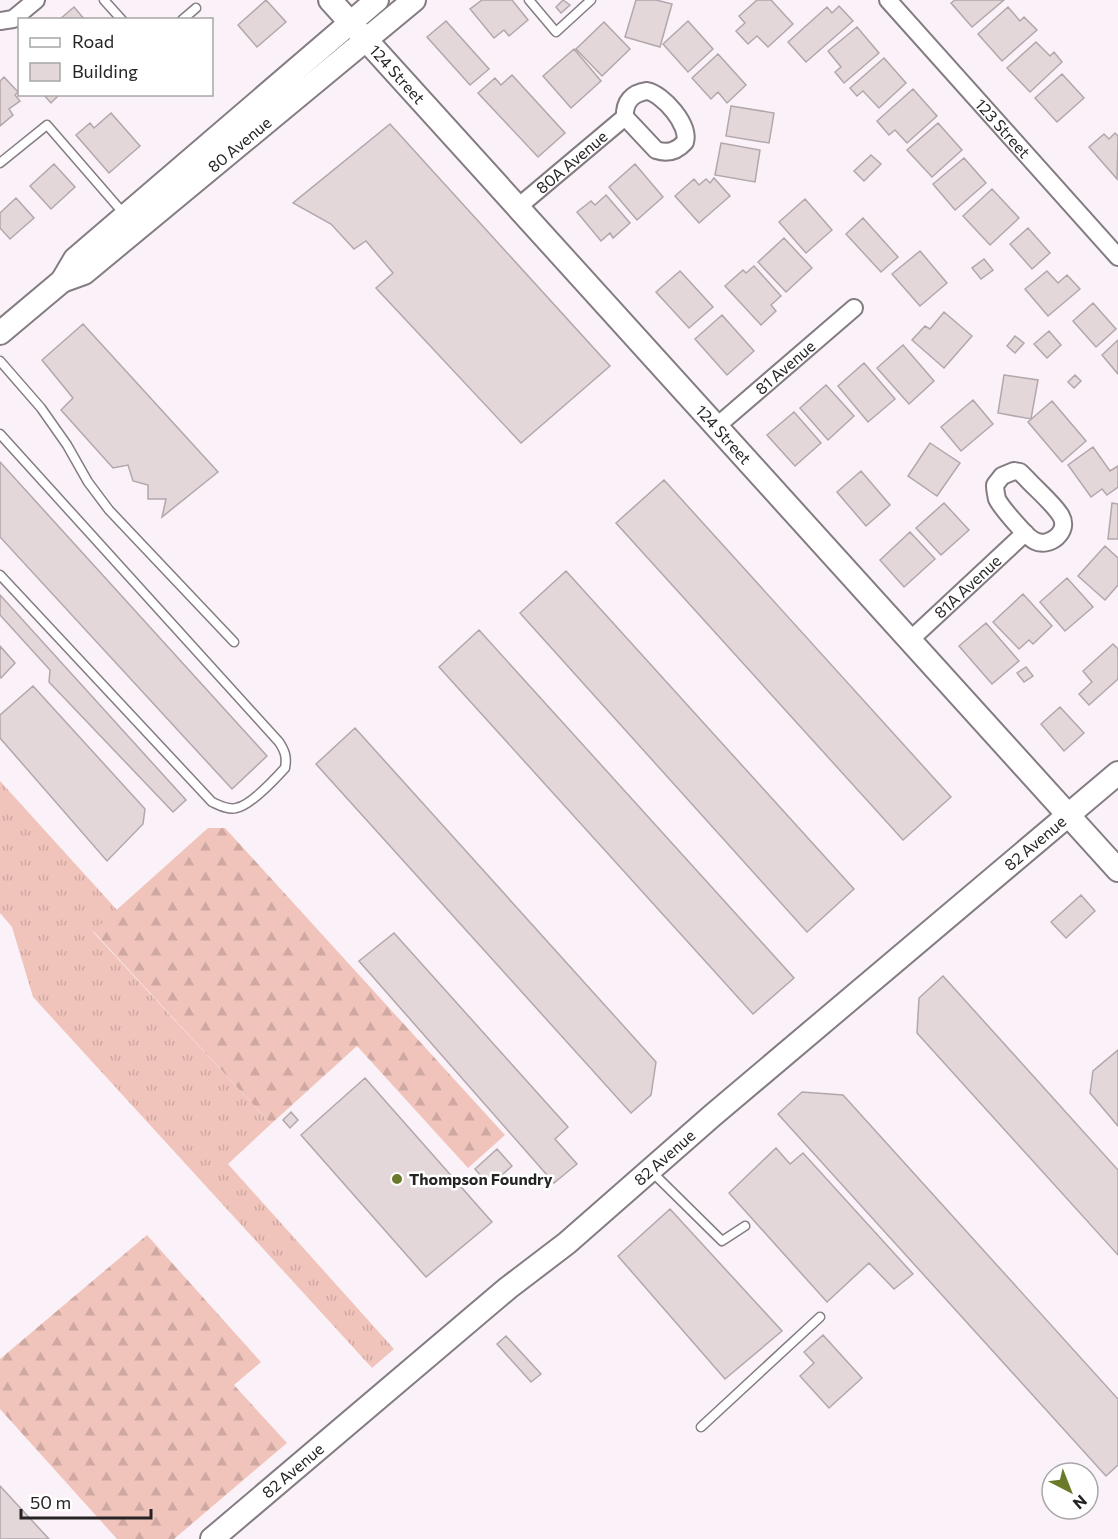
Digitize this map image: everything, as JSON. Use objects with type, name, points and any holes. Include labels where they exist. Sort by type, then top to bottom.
[{"type":"street","points":[[0,21],[13,19],[36,0]]},
{"type":"street","name":"124 Street","points":[[330,0],[1118,870]]},
{"type":"street","name":"80 Avenue","points":[[62,281],[84,273],[357,31],[377,0]]},
{"type":"street","name":"80 Avenue","points":[[0,333],[62,281],[75,259],[125,216],[357,31],[414,0]]},
{"type":"street","name":"123 Street","points":[[888,0],[1118,257]]},
{"type":"street","name":"80A Avenue","points":[[518,207],[625,117]]},
{"type":"street","name":"81 Avenue","points":[[717,426],[855,308]]},
{"type":"street","points":[[1010,472],[1020,472],[1061,516],[1064,525],[1060,535],[1042,543],[1031,540],[1025,533],[997,497],[995,485],[1002,476],[1010,472]]},
{"type":"street","name":"81A Avenue","points":[[909,640],[1025,533]]},
{"type":"street","name":"82 Avenue","points":[[212,1539],[508,1288],[567,1243],[1118,773]]},
{"type":"lane","points":[[104,0],[120,18]]},
{"type":"lane","points":[[529,0],[556,32],[591,0]]},
{"type":"lane","points":[[184,18],[196,8]]},
{"type":"lane","points":[[0,163],[47,125],[125,216]]},
{"type":"lane","points":[[0,361],[41,408],[67,445],[88,482],[109,510],[234,642]]},
{"type":"lane","points":[[0,434],[279,742],[285,750],[287,759],[285,768],[245,804],[235,808],[222,807],[212,802],[0,575]]},
{"type":"lane","points":[[650,1170],[722,1241],[745,1226]]},
{"type":"lane","points":[[701,1427],[820,1317]]},
{"type":"green space","points":[[0,781],[117,910],[93,932],[271,1124],[228,1164],[394,1349],[372,1368],[33,997],[12,927],[0,913]]},
{"type":"green space","points":[[208,828],[225,828],[505,1135],[468,1168],[357,1046],[271,1124],[93,931]]},
{"type":"green space","points":[[147,1235],[261,1362],[234,1385],[287,1443],[174,1539],[117,1539],[0,1409],[0,1359]]},
{"type":"building","points":[[266,0],[286,22],[257,47],[238,25]]},
{"type":"building","points":[[482,0],[512,0],[528,20],[509,36],[504,30],[494,38],[470,9]]},
{"type":"building","points":[[563,0],[570,5],[561,13],[556,7]]},
{"type":"building","points":[[636,0],[656,0],[672,4],[660,47],[625,37]]},
{"type":"building","points":[[757,0],[771,0],[793,24],[768,47],[757,36],[748,44],[736,31],[745,23],[739,16]]},
{"type":"building","points":[[955,0],[1004,0],[972,27],[951,3]]},
{"type":"building","points":[[839,6],[853,21],[806,62],[788,42],[827,7],[832,13]]},
{"type":"building","points":[[74,7],[83,18],[61,18]]},
{"type":"building","points":[[1008,7],[1020,21],[1024,17],[1037,30],[1002,61],[978,34]]},
{"type":"building","points":[[446,21],[489,69],[470,85],[427,37]]},
{"type":"building","points":[[688,21],[713,49],[688,72],[663,44]]},
{"type":"building","points":[[604,22],[630,49],[602,76],[576,49]]},
{"type":"building","points":[[857,27],[879,53],[844,83],[835,72],[841,67],[828,51]]},
{"type":"building","points":[[1036,42],[1050,56],[1054,52],[1062,62],[1030,92],[1007,68]]},
{"type":"building","points":[[574,49],[601,81],[571,108],[543,76]]},
{"type":"building","points":[[718,54],[746,85],[727,103],[718,92],[711,99],[692,78]]},
{"type":"building","points":[[884,58],[906,83],[879,108],[863,91],[857,96],[850,88]]},
{"type":"building","points":[[1062,74],[1084,98],[1057,122],[1035,98]]},
{"type":"building","points":[[512,75],[565,133],[538,157],[478,93],[495,78],[501,85]]},
{"type":"building","points":[[4,77],[18,92],[15,95],[20,101],[9,109],[13,115],[0,126],[0,81]]},
{"type":"building","points":[[913,89],[937,116],[907,143],[895,130],[889,135],[877,121]]},
{"type":"building","points":[[45,96],[58,96],[51,103]]},
{"type":"building","points":[[731,106],[774,113],[769,143],[726,136]]},
{"type":"building","points":[[111,113],[140,146],[109,173],[76,135],[90,123],[94,128]]},
{"type":"building","points":[[938,123],[962,150],[932,177],[907,150]]},
{"type":"building","points":[[390,124],[610,366],[521,443],[376,288],[393,273],[366,241],[354,249],[331,224],[293,203]]},
{"type":"building","points":[[1115,133],[1118,136],[1117,179],[1089,147],[1104,134],[1109,139]]},
{"type":"building","points":[[721,143],[760,150],[755,182],[715,175]]},
{"type":"building","points":[[871,155],[881,164],[864,181],[854,171]]},
{"type":"building","points":[[964,158],[986,183],[955,210],[933,184]]},
{"type":"building","points":[[54,164],[75,187],[51,209],[30,186]]},
{"type":"building","points":[[635,164],[663,197],[637,220],[609,187]]},
{"type":"building","points":[[714,178],[730,196],[699,223],[675,196],[694,179],[699,185],[706,179],[710,183]]},
{"type":"building","points":[[992,189],[1019,218],[990,245],[963,216]]},
{"type":"building","points":[[606,195],[630,223],[613,238],[610,233],[601,241],[577,212],[591,201],[595,205]]},
{"type":"building","points":[[16,198],[34,218],[10,239],[0,228],[0,213]]},
{"type":"building","points":[[805,199],[832,230],[806,253],[779,222]]},
{"type":"building","points":[[863,218],[898,257],[881,272],[846,234]]},
{"type":"building","points":[[1028,228],[1050,253],[1032,269],[1010,244]]},
{"type":"building","points":[[784,238],[812,268],[786,292],[758,262]]},
{"type":"building","points":[[920,251],[947,283],[920,306],[892,274]]},
{"type":"building","points":[[984,259],[993,270],[981,279],[972,268]]},
{"type":"building","points":[[754,266],[781,296],[771,305],[776,311],[761,325],[725,286],[743,270],[746,273]]},
{"type":"building","points":[[680,271],[713,307],[689,328],[656,292]]},
{"type":"building","points":[[1047,271],[1058,283],[1067,275],[1080,289],[1048,316],[1025,289]]},
{"type":"building","points":[[1093,303],[1116,329],[1096,347],[1073,321]]},
{"type":"building","points":[[944,312],[972,336],[944,368],[912,340],[925,326],[930,329]]},
{"type":"building","points":[[722,315],[754,351],[727,375],[695,339]]},
{"type":"building","points":[[83,324],[218,472],[162,517],[166,499],[148,499],[148,485],[133,481],[128,465],[113,468],[61,410],[73,398],[42,360]]},
{"type":"building","points":[[1049,331],[1061,345],[1047,358],[1034,344]]},
{"type":"building","points":[[1015,336],[1024,343],[1015,353],[1007,346]]},
{"type":"building","points":[[1118,340],[1118,374],[1102,355]]},
{"type":"building","points":[[903,345],[934,381],[909,404],[877,368]]},
{"type":"building","points":[[864,363],[895,399],[868,422],[838,386]]},
{"type":"building","points":[[1004,375],[1038,380],[1031,419],[998,413]]},
{"type":"building","points":[[1075,375],[1081,381],[1074,388],[1068,382]]},
{"type":"building","points":[[826,385],[854,416],[828,440],[800,408]]},
{"type":"building","points":[[973,400],[993,424],[961,451],[941,427]]},
{"type":"building","points":[[1052,401],[1086,441],[1062,462],[1028,422]]},
{"type":"building","points":[[794,412],[821,443],[795,466],[767,435]]},
{"type":"building","points":[[930,443],[960,463],[937,496],[908,476]]},
{"type":"building","points":[[1093,447],[1110,471],[1118,466],[1118,487],[1107,495],[1102,489],[1091,497],[1068,465]]},
{"type":"building","points":[[0,462],[267,756],[232,789],[0,537]]},
{"type":"building","points":[[861,471],[890,505],[866,526],[837,492]]},
{"type":"building","points":[[664,480],[951,797],[903,840],[616,523]]},
{"type":"building","points":[[944,503],[969,530],[941,555],[916,528]]},
{"type":"building","points":[[1112,503],[1118,504],[1118,539],[1108,539]]},
{"type":"building","points":[[910,532],[935,559],[904,587],[880,560]]},
{"type":"building","points":[[1105,546],[1118,558],[1118,585],[1105,600],[1078,576]]},
{"type":"building","points":[[566,571],[854,889],[807,932],[520,613]]},
{"type":"building","points":[[1067,578],[1093,607],[1065,631],[1040,602]]},
{"type":"building","points":[[1023,594],[1052,626],[1033,644],[1029,640],[1019,649],[993,622]]},
{"type":"building","points":[[0,595],[186,800],[173,812],[49,682],[50,670],[0,615]]},
{"type":"building","points":[[986,623],[1019,661],[992,684],[959,646]]},
{"type":"building","points":[[479,630],[794,978],[753,1014],[439,667]]},
{"type":"building","points":[[1113,644],[1118,649],[1118,679],[1089,705],[1079,694],[1092,682],[1083,671]]},
{"type":"building","points":[[0,646],[15,663],[1,678],[0,677]]},
{"type":"building","points":[[1026,667],[1033,676],[1024,682],[1017,673]]},
{"type":"building","points":[[33,686],[145,809],[143,824],[107,861],[0,738],[0,715]]},
{"type":"building","points":[[1060,707],[1084,733],[1064,751],[1041,724]]},
{"type":"building","points":[[355,728],[656,1062],[651,1095],[631,1113],[316,764]]},
{"type":"building","points":[[1081,895],[1095,911],[1066,938],[1051,922]]},
{"type":"building","points":[[394,933],[568,1127],[555,1139],[577,1164],[554,1183],[359,961]]},
{"type":"building","points":[[943,976],[1118,1170],[1118,1255],[917,1033],[919,998]]},
{"type":"building","points":[[1118,1050],[1118,1126],[1090,1093],[1093,1071]]},
{"type":"building","name":"Thompson Foundry","points":[[365,1078],[492,1222],[426,1277],[301,1135]]},
{"type":"building","points":[[802,1092],[843,1095],[1118,1399],[1118,1465],[1106,1476],[1100,1469],[1100,1461],[1092,1461],[778,1114]]},
{"type":"building","points":[[291,1112],[298,1120],[290,1128],[283,1120]]},
{"type":"building","points":[[776,1148],[790,1164],[803,1153],[913,1274],[894,1289],[869,1263],[827,1302],[729,1193]]},
{"type":"building","points":[[497,1149],[512,1166],[490,1186],[475,1169]]},
{"type":"building","points":[[670,1209],[782,1331],[725,1379],[618,1256]]},
{"type":"building","points":[[823,1335],[862,1378],[829,1408],[800,1376],[814,1363],[804,1352]]},
{"type":"building","points":[[506,1336],[541,1374],[531,1382],[497,1344]]},
{"type":"building","points":[[0,1486],[49,1539],[0,1539]]},
{"type":"place","name":"Thompson Foundry","points":[[397,1179]]}]
